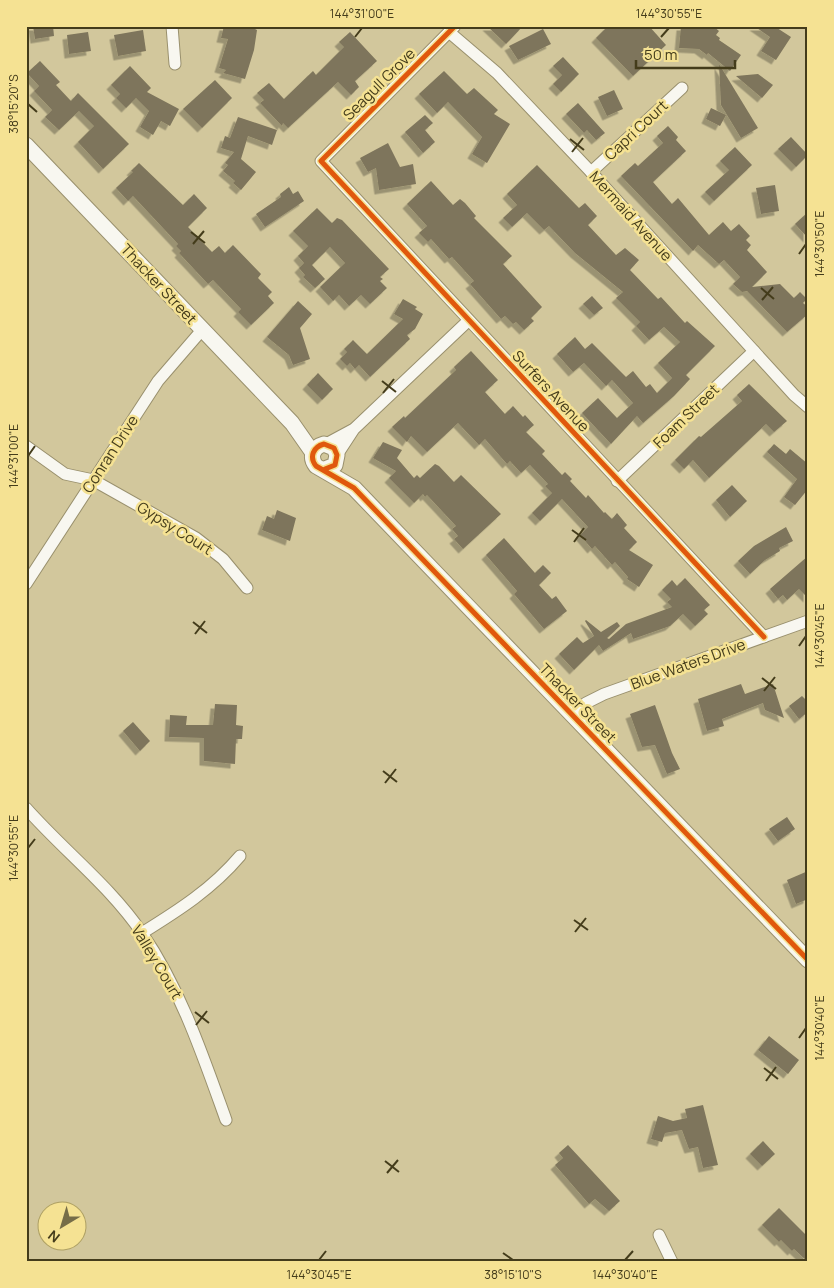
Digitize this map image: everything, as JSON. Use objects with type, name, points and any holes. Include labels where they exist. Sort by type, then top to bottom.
[{"type":"street","points":[[172,26],[175,64]]},
{"type":"street","name":"Seagull Grove","points":[[321,160],[452,29]]},
{"type":"street","name":"Mermaid Avenue","points":[[452,29],[497,73],[591,172],[794,395],[808,407]]},
{"type":"street","name":"Capri Court","points":[[591,172],[682,88]]},
{"type":"street","name":"Thacker Street","points":[[26,145],[292,423],[321,447]]},
{"type":"street","name":"Surfers Avenue","points":[[321,160],[468,321],[764,637]]},
{"type":"street","points":[[354,429],[332,467],[325,469],[314,462],[321,447],[354,429],[468,321]]},
{"type":"street","name":"Conran Drive","points":[[26,584],[158,381],[202,330]]},
{"type":"street","name":"Foam Street","points":[[617,481],[754,351]]},
{"type":"street","name":"Gypsy Court","points":[[26,446],[65,474],[93,480],[196,538],[223,559],[247,588]]},
{"type":"street","points":[[321,447],[334,448],[337,457]]},
{"type":"street","name":"Thacker Street","points":[[337,457],[354,488]]},
{"type":"street","name":"Thacker Street","points":[[325,469],[354,488],[572,715],[806,954]]},
{"type":"street","name":"Blue Waters Drive","points":[[572,715],[594,698],[808,620]]},
{"type":"street","name":"Valley Court","points":[[26,808],[104,887],[142,933],[190,1019],[226,1120]]},
{"type":"street","points":[[142,933],[196,899],[223,876],[240,856]]},
{"type":"street","points":[[659,1235],[672,1262]]},
{"type":"building","points":[[33,26],[53,26],[54,36],[35,39]]},
{"type":"building","points":[[224,26],[249,26],[257,30],[254,50],[245,79],[223,73],[226,70],[219,68],[228,39],[221,38]]},
{"type":"building","points":[[487,26],[523,26],[506,44]]},
{"type":"building","points":[[608,26],[649,26],[666,45],[633,76],[596,38]]},
{"type":"building","points":[[681,26],[713,26],[719,31],[716,35],[720,38],[719,40],[741,55],[730,71],[708,53],[707,55],[699,49],[679,48]]},
{"type":"building","points":[[754,26],[774,26],[791,37],[776,60],[761,51],[770,37]]},
{"type":"building","points":[[543,29],[551,44],[518,60],[509,46]]},
{"type":"building","points":[[143,30],[146,51],[118,56],[114,35]]},
{"type":"building","points":[[88,32],[91,51],[69,54],[67,35]]},
{"type":"building","points":[[350,32],[377,61],[355,81],[359,87],[351,95],[338,82],[288,128],[283,123],[282,126],[260,103],[264,100],[257,93],[269,83],[284,99],[313,71],[316,75],[344,47],[339,42]]},
{"type":"building","points":[[563,57],[579,74],[561,92],[553,84],[562,75],[553,66]]},
{"type":"building","points":[[40,61],[60,82],[56,85],[71,101],[78,93],[129,144],[103,169],[78,142],[94,126],[79,111],[59,130],[45,117],[52,110],[34,91],[39,86],[27,73]]},
{"type":"building","points":[[719,64],[758,128],[741,138],[721,105]]},
{"type":"building","points":[[130,66],[151,88],[147,92],[179,109],[170,126],[161,121],[153,135],[140,127],[149,111],[136,98],[126,108],[116,98],[120,94],[111,85]]},
{"type":"building","points":[[444,71],[467,94],[474,88],[498,110],[494,114],[510,124],[487,163],[472,154],[482,137],[448,102],[437,113],[419,94]]},
{"type":"building","points":[[758,74],[773,85],[762,98],[736,76]]},
{"type":"building","points":[[215,80],[232,98],[202,128],[183,109]]},
{"type":"building","points":[[614,90],[623,109],[607,116],[598,97]]},
{"type":"building","points":[[578,103],[605,133],[596,140],[587,130],[584,133],[566,114]]},
{"type":"building","points":[[711,108],[726,115],[720,126],[706,119]]},
{"type":"building","points":[[425,115],[433,123],[425,130],[435,142],[423,153],[405,132]]},
{"type":"building","points":[[238,117],[277,130],[272,145],[248,136],[241,159],[256,172],[241,190],[233,183],[235,181],[223,171],[228,165],[225,163],[234,152],[221,148],[225,136],[230,138]]},
{"type":"building","points":[[668,126],[678,137],[676,140],[686,151],[653,182],[672,204],[678,198],[709,235],[723,222],[731,231],[739,224],[750,236],[746,240],[751,245],[747,250],[767,272],[752,287],[780,284],[794,298],[800,292],[807,299],[803,303],[808,307],[808,314],[787,332],[747,291],[742,292],[733,284],[740,277],[724,260],[719,264],[698,245],[693,251],[621,176],[635,163],[638,166],[663,143],[657,136]]},
{"type":"building","points":[[791,137],[808,155],[796,167],[778,149]]},
{"type":"building","points":[[388,143],[400,167],[413,164],[416,184],[379,190],[376,168],[368,172],[360,158]]},
{"type":"building","points":[[735,147],[752,165],[714,201],[705,192],[729,170],[720,161]]},
{"type":"building","points":[[139,163],[183,205],[194,194],[207,208],[188,227],[212,252],[219,246],[225,253],[233,245],[261,274],[258,278],[272,292],[268,296],[274,303],[251,325],[238,312],[241,309],[213,280],[208,284],[179,253],[181,251],[176,246],[178,244],[133,196],[128,201],[116,188],[133,172],[131,171]]},
{"type":"building","points":[[537,165],[579,208],[585,203],[597,216],[588,225],[616,255],[625,248],[639,260],[630,270],[658,299],[661,297],[685,323],[687,321],[715,346],[686,375],[690,379],[674,396],[643,423],[637,416],[611,444],[582,413],[598,398],[617,418],[633,403],[612,380],[606,386],[584,363],[573,372],[557,354],[575,337],[585,349],[592,343],[626,377],[633,371],[646,387],[650,384],[657,393],[672,378],[658,363],[680,342],[664,327],[649,340],[636,326],[640,322],[616,298],[623,292],[575,253],[549,226],[544,230],[527,213],[512,227],[503,218],[517,205],[507,194]]},
{"type":"building","points":[[431,181],[453,205],[460,199],[465,203],[476,216],[474,218],[512,256],[503,264],[542,307],[531,318],[534,321],[524,330],[516,322],[513,324],[505,316],[501,319],[470,284],[474,281],[452,257],[449,259],[431,239],[428,242],[419,233],[427,226],[407,204]]},
{"type":"building","points":[[775,185],[779,211],[761,214],[756,188]]},
{"type":"building","points":[[289,187],[293,194],[298,191],[304,201],[265,227],[256,214],[281,197],[280,194]]},
{"type":"building","points":[[317,208],[332,223],[337,218],[342,220],[389,269],[380,277],[383,279],[380,281],[387,288],[370,304],[361,295],[349,306],[339,295],[333,301],[320,287],[345,263],[330,247],[312,265],[325,279],[315,288],[303,277],[305,275],[299,268],[304,263],[298,256],[308,246],[293,231]]},
{"type":"building","points":[[808,212],[808,238],[795,224]]},
{"type":"building","points":[[592,296],[603,308],[594,315],[583,304]]},
{"type":"building","points":[[403,299],[417,307],[415,309],[423,314],[415,329],[407,335],[410,339],[370,377],[359,365],[355,369],[350,363],[347,366],[340,359],[347,352],[344,349],[353,340],[367,354],[403,319],[394,314]]},
{"type":"building","points":[[298,301],[312,314],[300,328],[310,359],[293,365],[289,355],[267,337]]},
{"type":"building","points":[[471,351],[498,380],[485,392],[505,414],[513,406],[523,417],[525,415],[534,425],[526,432],[545,451],[542,454],[562,475],[565,472],[572,479],[570,481],[586,498],[588,495],[612,519],[617,513],[627,525],[624,528],[637,542],[629,550],[653,565],[639,587],[627,579],[628,577],[615,562],[612,565],[595,546],[592,549],[580,535],[588,527],[562,499],[540,521],[532,513],[552,493],[545,486],[548,484],[530,465],[521,473],[510,461],[507,464],[485,439],[479,445],[458,423],[427,452],[411,436],[407,442],[392,427],[404,416],[405,418],[456,370],[454,367]]},
{"type":"building","points":[[318,373],[333,389],[322,400],[307,385]]},
{"type":"building","points":[[749,384],[787,421],[774,432],[766,424],[709,478],[693,460],[684,469],[675,460],[699,436],[701,437],[742,401],[737,395]]},
{"type":"building","points":[[383,442],[402,450],[397,458],[414,478],[417,475],[420,478],[435,464],[454,482],[461,475],[501,514],[463,549],[454,539],[458,536],[452,529],[456,526],[427,495],[425,497],[423,494],[414,503],[389,478],[396,471],[373,458]]},
{"type":"building","points":[[774,444],[786,454],[790,449],[808,464],[808,489],[795,505],[784,497],[797,479],[767,452]]},
{"type":"building","points":[[732,485],[747,501],[730,517],[716,500]]},
{"type":"building","points":[[277,510],[296,518],[290,541],[262,530],[267,516],[274,519]]},
{"type":"building","points":[[786,527],[793,541],[779,548],[780,551],[765,560],[750,574],[738,561],[754,546]]},
{"type":"building","points":[[504,538],[535,573],[543,565],[551,573],[539,585],[552,599],[556,596],[567,611],[544,629],[514,594],[517,591],[486,555]]},
{"type":"building","points":[[808,556],[808,598],[799,589],[787,600],[783,595],[778,599],[770,589]]},
{"type":"building","points":[[685,578],[710,605],[704,610],[708,614],[695,626],[683,614],[670,626],[633,639],[631,633],[603,651],[599,645],[574,670],[559,654],[577,637],[583,643],[594,636],[586,620],[601,632],[617,622],[620,626],[607,638],[609,639],[626,624],[672,607],[667,602],[671,599],[662,590],[672,580],[677,586]]},
{"type":"building","points":[[741,684],[745,694],[773,684],[784,718],[765,710],[763,703],[722,719],[724,726],[707,731],[698,699]]},
{"type":"building","points":[[802,696],[808,702],[808,712],[799,719],[789,706]]},
{"type":"building","points":[[215,704],[237,705],[236,725],[243,726],[242,739],[236,739],[235,764],[204,761],[204,738],[169,737],[170,715],[187,716],[186,725],[213,725]]},
{"type":"building","points":[[655,705],[672,753],[680,769],[667,774],[655,745],[642,747],[630,714]]},
{"type":"building","points":[[133,722],[150,741],[140,751],[123,731]]},
{"type":"building","points":[[787,817],[795,829],[778,841],[769,829]]},
{"type":"building","points":[[808,871],[808,899],[796,904],[787,880]]},
{"type":"building","points":[[769,1036],[799,1060],[788,1074],[758,1050]]},
{"type":"building","points":[[703,1105],[718,1165],[703,1168],[698,1147],[689,1149],[682,1130],[665,1133],[662,1142],[651,1139],[658,1116],[673,1121],[687,1118],[685,1109]]},
{"type":"building","points":[[763,1141],[775,1154],[762,1166],[750,1154]]},
{"type":"building","points":[[568,1145],[620,1201],[609,1211],[595,1199],[589,1204],[555,1165],[563,1158],[559,1153]]},
{"type":"building","points":[[779,1208],[808,1237],[808,1262],[794,1249],[792,1251],[781,1240],[779,1242],[762,1225]]},
{"type":"cycle path","points":[[455,26],[321,161],[764,637]]},
{"type":"cycle path","points":[[325,469],[335,465],[337,455],[334,448],[324,444],[317,447],[313,453],[316,466],[354,488],[808,960]]}]
